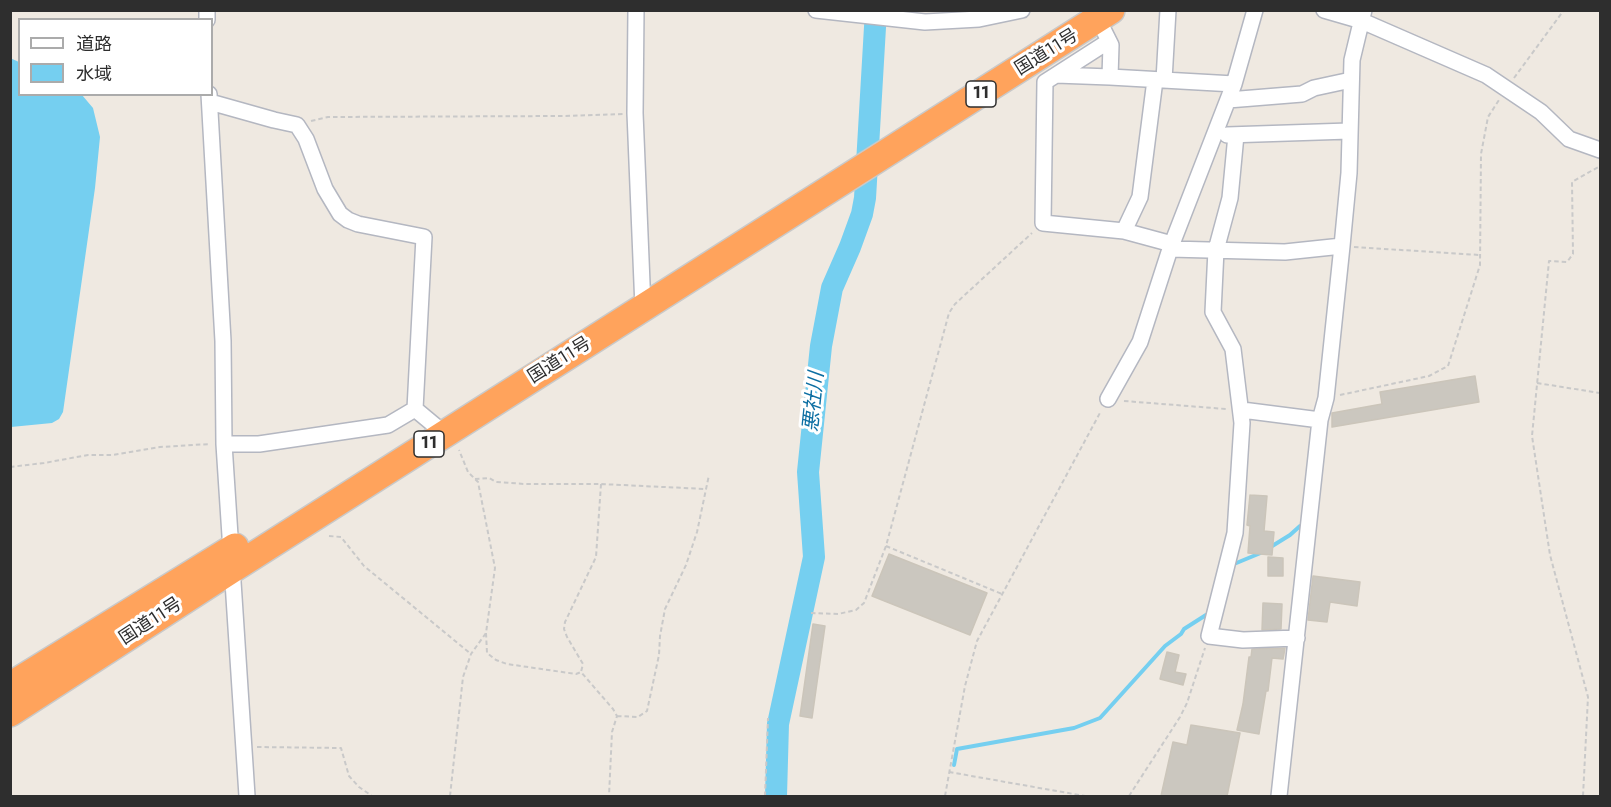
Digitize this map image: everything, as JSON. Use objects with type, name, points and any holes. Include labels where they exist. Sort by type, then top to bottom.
[{"type":"highway","name":"国道11号","points":[[10,713],[430,422],[643,299],[879,149],[1100,20]]},
{"type":"highway","name":"国道11号","points":[[10,686],[230,560]]},
{"type":"street","points":[[636,10],[635,113],[643,299]]},
{"type":"street","points":[[816,10],[866,17],[890,16],[925,22],[979,19],[1022,10]]},
{"type":"street","points":[[1124,231],[1140,197],[1168,10]]},
{"type":"street","points":[[1108,399],[1140,342],[1171,247],[1234,84],[1255,10]]},
{"type":"street","points":[[1324,10],[1363,16],[1486,75],[1541,112],[1569,139],[1600,150]]},
{"type":"street","points":[[1280,796],[1320,420],[1326,398],[1342,246],[1349,173],[1352,60],[1363,16]]},
{"type":"street","points":[[1110,77],[1111,45],[1100,20],[1056,75],[1045,82],[1043,223],[1124,231],[1171,247],[1285,252],[1342,246]]},
{"type":"street","points":[[1056,75],[1234,84]]},
{"type":"street","points":[[1228,100],[1302,94],[1314,88],[1351,80]]},
{"type":"street","points":[[224,444],[259,444],[388,425],[430,422],[424,237],[348,220],[340,214],[325,189],[306,139],[297,125],[274,120],[209,98],[223,341],[224,444],[230,560],[237,631],[247,796]]},
{"type":"street","points":[[1215,136],[1349,131]]},
{"type":"street","points":[[1236,135],[1230,198],[1216,250],[1213,312],[1233,349],[1242,410],[1235,533],[1209,636],[1243,640],[1297,638]]},
{"type":"street","points":[[1242,410],[1320,420]]},
{"type":"path","points":[[1326,398],[1429,376],[1448,366],[1480,265],[1481,153],[1488,117],[1506,88],[1564,10]]},
{"type":"path","points":[[297,125],[328,117],[562,116],[635,113]]},
{"type":"path","points":[[1583,796],[1588,697],[1550,555],[1532,436],[1549,261],[1567,262],[1573,254],[1572,182],[1600,166]]},
{"type":"path","points":[[811,613],[838,614],[860,608],[864,603],[886,546],[949,313],[955,304],[1043,223]]},
{"type":"path","points":[[1342,246],[1480,255]]},
{"type":"path","points":[[1537,382],[1600,393]]},
{"type":"path","points":[[945,796],[965,686],[977,641],[1108,399],[1242,410]]},
{"type":"path","points":[[430,422],[458,449],[468,472],[478,482],[481,490],[483,512],[495,568],[486,633],[487,652],[496,660],[507,664],[576,674],[581,672]]},
{"type":"path","points":[[10,467],[45,464],[88,454],[112,455],[160,447],[224,444]]},
{"type":"path","points":[[616,716],[638,717],[647,711],[659,655],[665,609],[686,565],[697,532],[709,475]]},
{"type":"path","points":[[475,479],[489,478],[496,482],[525,484],[601,484],[706,489]]},
{"type":"path","points":[[581,672],[583,664],[567,637],[565,622],[596,556],[601,484]]},
{"type":"path","points":[[329,536],[341,537],[364,566],[471,654]]},
{"type":"path","points":[[886,546],[1002,594]]},
{"type":"path","points":[[450,796],[463,677],[471,654],[486,633]]},
{"type":"path","points":[[1129,796],[1187,703],[1209,636]]},
{"type":"path","points":[[581,672],[613,709],[616,716],[612,732],[609,796]]},
{"type":"path","points":[[765,796],[768,718]]},
{"type":"path","points":[[245,747],[341,748],[349,776],[372,796]]},
{"type":"path","points":[[949,772],[1085,796]]},
{"type":"water","points":[[10,58],[18,62],[18,96],[83,96],[93,108],[100,137],[95,188],[63,412],[59,419],[52,423],[11,427]]},
{"type":"building","points":[[1475,376],[1479,402],[1332,427],[1332,413],[1382,404],[1380,392]]},
{"type":"building","points":[[1250,495],[1267,496],[1264,531],[1274,532],[1272,555],[1248,553],[1250,526],[1247,525]]},
{"type":"building","points":[[889,554],[987,593],[970,635],[872,596]]},
{"type":"building","points":[[1268,557],[1283,558],[1283,576],[1268,576]]},
{"type":"building","points":[[1313,576],[1360,582],[1357,606],[1330,602],[1327,622],[1308,620]]},
{"type":"building","points":[[1263,603],[1282,604],[1281,629],[1262,630]]},
{"type":"building","points":[[813,624],[825,626],[812,718],[800,716]]},
{"type":"building","points":[[1285,648],[1283,659],[1272,658],[1259,734],[1237,730],[1252,649]]},
{"type":"building","points":[[1167,652],[1179,655],[1175,672],[1186,674],[1183,685],[1160,679]]},
{"type":"building","points":[[1191,725],[1240,733],[1227,796],[1161,796],[1173,742],[1187,745]]},
{"type":"waterway","name":"悪社川","points":[[776,796],[778,724],[814,557],[808,472],[821,346],[832,288],[850,247],[862,214],[865,198],[876,10]]},
{"type":"waterway","points":[[1269,548],[1300,526]]},
{"type":"waterway","points":[[1234,564],[1263,552]]},
{"type":"waterway","points":[[954,765],[957,749],[1074,728],[1100,718],[1165,646],[1184,629],[1206,615]]}]
